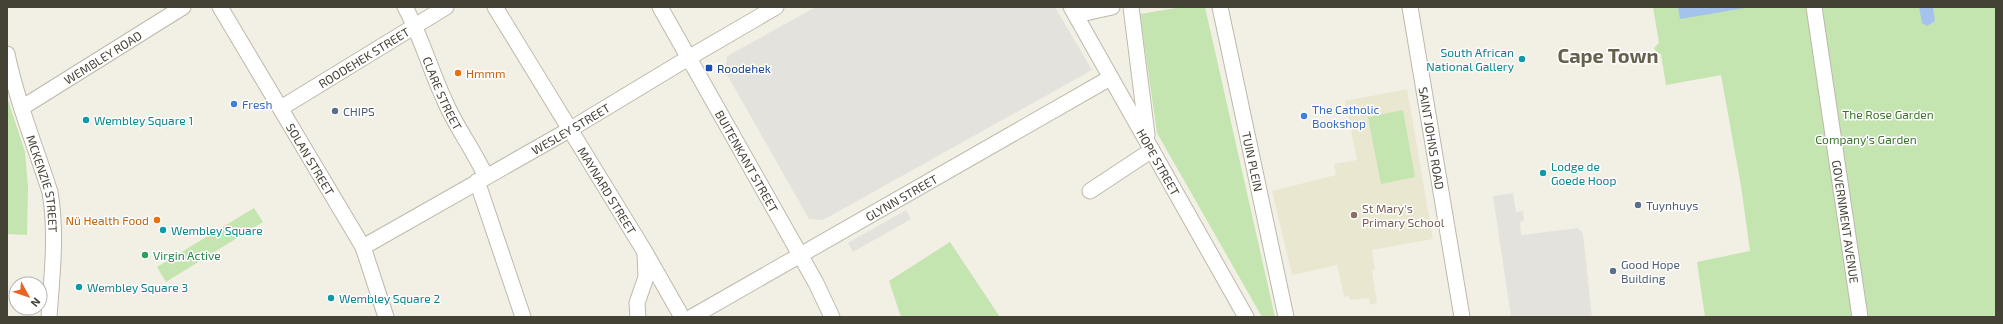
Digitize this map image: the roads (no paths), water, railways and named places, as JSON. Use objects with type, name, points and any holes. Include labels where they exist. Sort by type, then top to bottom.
[{"type":"street","name":"WEMBLEY ROAD","points":[[23,107],[183,7]]},
{"type":"street","name":"SOLAN STREET","points":[[220,7],[363,247],[386,317]]},
{"type":"street","name":"CLARE STREET","points":[[405,7],[416,26],[444,101],[477,157],[481,179],[523,317]]},
{"type":"street","name":"ROODEHEK STREET","points":[[281,108],[446,7]]},
{"type":"street","name":"MAYNARD STREET","points":[[495,7],[645,252],[682,317]]},
{"type":"street","name":"BUITENKANT STREET","points":[[660,7],[690,57],[820,291],[832,317]]},
{"type":"street","name":"WESLEY STREET","points":[[363,247],[569,130],[776,7]]},
{"type":"street","points":[[1074,11],[1112,7]]},
{"type":"street","points":[[1090,191],[1150,146],[1131,7]]},
{"type":"street","name":"TUIN PLEIN","points":[[1220,7],[1286,317]]},
{"type":"street","name":"SAINT JOHNS ROAD","points":[[1410,7],[1462,317]]},
{"type":"street","name":"GOVERNMENT AVENUE","points":[[1814,7],[1860,317]]},
{"type":"street","name":"HOPE STREET","points":[[1074,11],[1110,78],[1246,317]]},
{"type":"street","name":"MCKENZIE STREET","points":[[7,54],[13,83],[23,107],[50,192],[54,226],[49,317]]},
{"type":"street","name":"GLYNN STREET","points":[[692,317],[1110,78]]},
{"type":"street","name":"MAYNARD STREET","points":[[638,317],[637,304],[646,277],[645,252]]},
{"type":"water","points":[[1678,7],[1751,7],[1680,19]]},
{"type":"water","points":[[1919,7],[1933,7],[1935,21],[1927,26],[1922,23]]},
{"type":"place","name":"South African National Gallery","points":[[1522,59]]},
{"type":"place","name":"Roodehek","points":[[709,68]]},
{"type":"place","name":"Hmmm","points":[[458,73]]},
{"type":"place","name":"Fresh","points":[[234,104]]},
{"type":"place","name":"CHIPS","points":[[335,111]]},
{"type":"place","name":"The Catholic Bookshop","points":[[1304,116]]},
{"type":"place","name":"Wembley Square 1","points":[[86,120]]},
{"type":"place","name":"Lodge de Goede Hoop","points":[[1543,173]]},
{"type":"place","name":"Tuynhuys","points":[[1638,205]]},
{"type":"place","name":"St Mary's Primary School","points":[[1354,215]]},
{"type":"place","name":"Nü Health Food","points":[[157,220]]},
{"type":"place","name":"Wembley Square","points":[[163,230]]},
{"type":"place","name":"Virgin Active","points":[[145,255]]},
{"type":"place","name":"Good Hope Building","points":[[1613,271]]},
{"type":"place","name":"Wembley Square 3","points":[[79,287]]},
{"type":"place","name":"Wembley Square 2","points":[[331,298]]},
{"type":"district","name":"Cape Town","points":[[1608,55]]},
{"type":"park label","name":"The Rose Garden","points":[[1888,114]]},
{"type":"park label","name":"Company's Garden","points":[[1866,139]]}]
